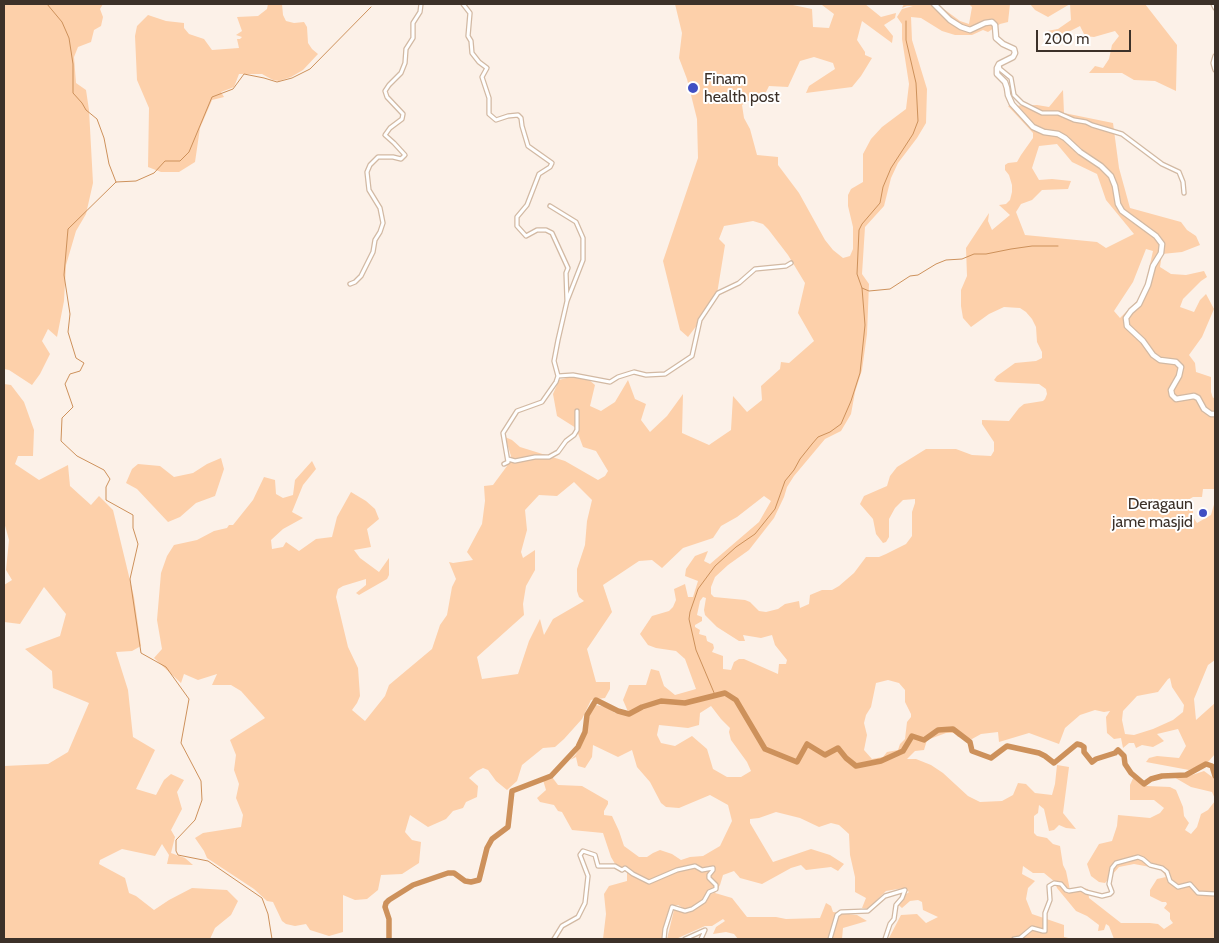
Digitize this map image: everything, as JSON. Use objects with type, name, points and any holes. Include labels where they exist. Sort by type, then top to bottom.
[{"type":"main road","points":[[934,4],[950,20],[961,27],[970,30],[985,23],[992,22],[995,25],[996,38],[1014,49],[1015,53],[999,64],[997,68],[997,74],[1005,82],[1012,104],[1033,127],[1044,132],[1058,134],[1065,138],[1080,152],[1101,166],[1111,176],[1118,204],[1122,211],[1156,236],[1162,244],[1161,253],[1153,266],[1148,285],[1139,304],[1130,311],[1126,318],[1127,326],[1143,341],[1153,355],[1160,360],[1176,362],[1181,367],[1179,376],[1171,390],[1172,395],[1176,399],[1194,396],[1198,398],[1204,409],[1215,414]]},
{"type":"street","points":[[350,284],[356,282],[361,276],[373,252],[375,240],[383,223],[380,208],[370,190],[367,172],[370,165],[378,157],[401,159],[405,155],[385,135],[390,128],[402,119],[403,114],[387,97],[385,91],[401,73],[405,63],[406,49],[413,38],[412,23],[420,12],[421,4]]},
{"type":"street","points":[[463,4],[470,13],[468,36],[471,41],[472,53],[487,68],[482,77],[489,98],[489,114],[496,120],[518,115],[521,118],[528,146],[552,163],[550,167],[539,174],[527,205],[517,217],[517,226],[526,236],[537,230],[546,230],[552,233],[568,268],[566,274],[567,301]]},
{"type":"street","points":[[1213,4],[1215,8]]},
{"type":"street","points":[[1215,56],[1213,63],[1215,70]]},
{"type":"street","points":[[999,64],[1000,69],[1011,78],[1014,95],[1022,103],[1042,114],[1058,113],[1074,120],[1122,134],[1156,160],[1179,172],[1184,182],[1184,193]]},
{"type":"street","points":[[504,464],[508,462],[508,459],[503,433],[517,410],[542,402],[553,387],[558,376],[554,361],[555,355],[567,301],[582,260],[583,238],[576,222],[550,206]]},
{"type":"street","points":[[558,376],[573,375],[610,382],[618,377],[634,372],[646,375],[665,374],[692,356],[700,320],[718,293],[739,283],[755,269],[786,266],[791,263]]},
{"type":"street","points":[[508,459],[515,461],[535,457],[549,457],[558,452],[577,430],[577,411]]},
{"type":"street","points":[[554,939],[562,926],[578,917],[585,903],[588,876],[580,855],[583,851],[595,855],[598,866],[615,866],[622,870],[625,868],[632,874],[649,882],[677,870],[695,866],[702,870],[713,868],[710,878],[716,885],[716,889],[709,892],[704,901],[692,909],[685,911],[672,907],[664,939]]},
{"type":"street","points":[[1014,939],[1020,938],[1032,928],[1045,931],[1045,913],[1050,900],[1049,886],[1054,883],[1061,884],[1069,891],[1081,889],[1102,896],[1110,894],[1112,892],[1109,884],[1112,868],[1116,863],[1138,857],[1150,865],[1162,868],[1167,872],[1170,881],[1178,887],[1190,884],[1198,893],[1215,894]]},
{"type":"street","points":[[830,939],[838,915],[841,912],[868,911],[885,896],[905,890],[902,898],[896,905],[894,919],[890,924],[885,939]]},
{"type":"street","points":[[685,939],[705,930],[701,939]]},
{"type":"shaded area","points":[[4,4],[103,4],[100,9],[103,17],[101,26],[94,30],[91,42],[78,47],[74,57],[76,83],[86,90],[93,183],[86,214],[76,231],[66,265],[64,301],[57,337],[48,329],[42,341],[50,354],[32,385],[9,370],[4,369]]},
{"type":"shaded area","points":[[268,4],[282,4],[283,15],[286,21],[294,23],[304,22],[307,27],[308,43],[318,54],[303,70],[279,81],[262,74],[239,74],[234,87],[221,92],[224,97],[212,100],[200,128],[195,162],[179,172],[161,172],[148,167],[149,108],[137,80],[135,36],[137,26],[148,15],[166,21],[184,23],[184,28],[189,34],[204,39],[212,50],[239,48],[237,39],[242,37],[236,35],[242,31],[237,17],[258,16],[267,9]]},
{"type":"shaded area","points":[[675,4],[788,4],[812,9],[813,27],[829,28],[834,14],[822,4],[865,4],[881,17],[896,13],[895,18],[884,25],[893,36],[892,43],[862,21],[857,40],[865,55],[872,58],[852,87],[806,93],[809,86],[835,69],[833,63],[814,57],[800,61],[788,87],[769,86],[764,96],[758,101],[748,101],[742,105],[744,118],[750,129],[757,155],[778,157],[778,165],[799,193],[825,240],[843,258],[850,256],[853,249],[853,227],[848,206],[848,195],[851,189],[863,182],[863,154],[871,139],[882,127],[906,109],[909,84],[902,39],[902,24],[897,17],[902,9],[913,6],[902,8],[904,4],[937,4],[960,21],[969,24],[972,7],[969,4],[1010,4],[1008,22],[1000,24],[988,32],[983,30],[972,35],[955,35],[942,31],[921,18],[911,17],[912,40],[927,89],[926,123],[898,163],[891,178],[884,206],[865,227],[862,274],[869,284],[867,334],[862,370],[851,414],[841,431],[825,439],[794,476],[787,487],[774,518],[749,550],[715,577],[711,587],[711,594],[714,597],[745,600],[750,602],[759,611],[766,612],[778,609],[785,604],[799,601],[800,608],[809,604],[810,595],[822,590],[832,590],[839,586],[854,573],[866,557],[879,557],[886,554],[906,544],[912,536],[912,512],[915,499],[903,500],[895,508],[889,519],[889,537],[883,543],[876,534],[873,519],[860,504],[864,496],[887,486],[890,476],[897,467],[926,449],[956,449],[972,455],[991,456],[994,451],[994,442],[982,424],[982,420],[1009,421],[1024,404],[1045,399],[1046,389],[1039,384],[997,382],[994,380],[1015,363],[1036,361],[1042,358],[1042,352],[1037,342],[1036,327],[1026,312],[1020,308],[1004,307],[989,314],[971,327],[963,318],[961,306],[961,290],[967,276],[966,248],[989,213],[988,221],[992,230],[1010,215],[999,205],[1006,204],[1010,200],[1012,192],[1012,185],[1009,175],[1005,170],[1005,165],[1017,162],[1033,138],[1033,133],[1008,106],[1037,105],[1049,107],[1063,90],[1064,113],[1113,123],[1119,168],[1130,208],[1181,222],[1187,230],[1196,236],[1200,245],[1182,252],[1162,254],[1160,267],[1171,274],[1186,275],[1204,271],[1207,277],[1183,299],[1180,307],[1194,312],[1200,300],[1206,294],[1214,309],[1202,337],[1189,355],[1195,363],[1196,372],[1211,377],[1211,392],[1213,398],[1215,397],[1215,489],[1203,489],[1202,497],[1193,497],[1185,505],[1186,508],[1193,509],[1193,517],[1197,523],[1211,515],[1215,501],[1215,660],[1208,665],[1194,699],[1196,720],[1215,703],[1215,754],[1208,762],[1189,770],[1146,762],[1149,758],[1157,756],[1179,758],[1186,746],[1178,729],[1157,734],[1164,741],[1153,747],[1142,745],[1136,748],[1134,743],[1129,743],[1123,748],[1121,738],[1114,739],[1107,733],[1106,717],[1110,711],[1095,710],[1080,715],[1065,728],[1059,744],[1029,733],[999,742],[998,732],[981,734],[972,739],[958,737],[954,733],[946,733],[927,740],[924,750],[915,751],[907,759],[916,759],[931,765],[943,773],[968,796],[980,802],[1002,801],[1013,795],[1018,783],[1026,784],[1035,793],[1052,795],[1057,765],[1069,767],[1063,813],[1076,829],[1059,825],[1054,830],[1049,831],[1044,809],[1039,805],[1038,813],[1034,816],[1034,833],[1060,846],[1070,890],[1078,887],[1088,889],[1089,898],[1121,923],[1158,924],[1164,929],[1173,923],[1170,919],[1170,913],[1164,908],[1167,904],[1150,896],[1150,890],[1157,879],[1166,877],[1161,869],[1134,864],[1119,867],[1105,883],[1099,882],[1091,876],[1087,864],[1099,844],[1112,841],[1118,815],[1150,818],[1160,813],[1164,808],[1154,800],[1130,800],[1130,785],[1134,776],[1147,786],[1170,787],[1176,790],[1183,807],[1184,816],[1189,823],[1185,830],[1191,834],[1197,827],[1201,814],[1208,810],[1215,801],[1215,939],[1114,939],[1109,926],[1106,924],[1104,930],[1098,931],[1099,925],[1076,911],[1057,888],[1055,882],[1044,873],[1033,873],[1023,866],[1022,874],[1035,881],[1028,888],[1026,899],[1032,914],[1064,925],[1064,937],[1073,939],[890,939],[901,915],[917,914],[926,923],[938,917],[923,910],[922,902],[918,900],[910,901],[902,908],[895,902],[909,892],[904,888],[886,891],[868,909],[862,908],[866,898],[855,892],[855,877],[850,855],[849,834],[839,825],[831,823],[819,827],[800,818],[776,812],[750,819],[750,823],[773,862],[811,849],[830,855],[844,864],[838,871],[831,867],[806,870],[801,865],[791,868],[762,884],[740,878],[734,871],[723,875],[715,893],[732,898],[747,917],[820,918],[826,903],[831,906],[833,912],[857,915],[867,921],[843,928],[842,939],[738,939],[734,934],[726,932],[713,934],[716,927],[725,921],[723,919],[712,926],[705,926],[676,939],[667,939],[674,910],[688,913],[694,910],[706,902],[710,894],[714,893],[710,890],[703,900],[691,907],[685,909],[678,905],[671,906],[665,923],[663,939],[603,939],[606,914],[604,894],[609,886],[627,881],[627,872],[618,869],[611,857],[603,833],[572,830],[562,812],[558,811],[554,805],[540,802],[537,798],[546,790],[543,780],[552,777],[558,785],[582,786],[608,801],[604,815],[612,816],[624,846],[639,857],[647,857],[660,850],[672,854],[681,860],[703,856],[720,846],[732,821],[728,805],[710,795],[679,808],[666,807],[661,803],[650,782],[637,767],[632,750],[618,757],[593,745],[592,757],[585,768],[578,766],[576,757],[570,760],[576,754],[586,732],[587,716],[596,705],[606,707],[615,713],[629,714],[623,700],[629,685],[646,685],[651,669],[659,671],[664,686],[675,695],[696,689],[685,659],[676,651],[648,645],[640,634],[652,616],[669,611],[673,607],[676,600],[674,589],[685,584],[688,597],[693,597],[698,581],[685,576],[686,569],[695,556],[708,551],[704,561],[710,564],[759,522],[771,501],[764,496],[737,517],[721,526],[713,538],[683,548],[662,568],[652,560],[639,561],[603,585],[612,612],[587,649],[596,682],[610,682],[610,689],[605,698],[591,700],[582,719],[564,739],[555,747],[543,748],[522,765],[517,781],[507,790],[496,781],[488,770],[483,768],[469,778],[478,786],[477,797],[466,802],[463,808],[453,811],[446,819],[428,827],[410,815],[405,832],[412,840],[421,842],[419,863],[402,874],[381,875],[378,890],[367,899],[355,900],[343,895],[343,932],[329,936],[310,930],[306,924],[295,926],[286,924],[282,921],[273,902],[267,901],[254,889],[207,858],[195,838],[203,833],[241,827],[243,815],[236,798],[239,784],[234,770],[236,755],[230,740],[265,718],[241,691],[231,685],[212,685],[217,674],[198,680],[184,674],[181,683],[154,658],[162,649],[157,620],[161,573],[167,556],[174,545],[197,540],[214,531],[233,525],[253,500],[264,477],[275,480],[276,494],[283,498],[293,495],[295,480],[312,461],[316,469],[303,485],[292,512],[303,518],[283,529],[271,540],[272,549],[283,547],[286,542],[299,551],[316,539],[332,537],[337,517],[351,492],[375,509],[379,519],[367,529],[371,547],[354,550],[360,558],[379,572],[389,558],[389,575],[387,579],[359,595],[356,593],[366,585],[366,579],[343,586],[338,589],[336,597],[348,647],[358,668],[360,696],[352,710],[365,721],[385,696],[389,685],[432,649],[440,625],[447,615],[452,587],[456,579],[449,562],[473,560],[467,552],[482,524],[485,501],[484,486],[493,485],[507,466],[511,456],[505,437],[520,447],[565,461],[598,480],[605,476],[608,471],[596,451],[583,447],[576,428],[557,416],[553,394],[559,380],[574,376],[588,379],[595,385],[590,406],[601,411],[615,402],[628,380],[635,399],[646,404],[641,420],[650,432],[667,416],[683,394],[682,433],[709,445],[731,430],[733,396],[747,412],[762,400],[761,386],[780,369],[781,362],[789,363],[814,341],[798,313],[805,283],[788,255],[768,229],[763,224],[753,221],[724,226],[719,239],[725,245],[716,300],[688,337],[680,330],[663,261],[698,158],[697,119],[687,79],[679,58],[682,33]],"holes":[[[1057,144],[1072,162],[1097,174],[1106,200],[1134,234],[1106,248],[1097,242],[1025,235],[1016,212],[1021,204],[1032,200],[1042,190],[1068,189],[1071,181],[1039,180],[1032,168],[1039,146]],[[1146,249],[1153,251],[1145,287],[1138,300],[1120,318],[1114,311],[1133,282]],[[574,482],[592,500],[587,521],[585,545],[577,569],[577,591],[579,597],[584,601],[553,619],[544,635],[540,619],[529,641],[518,674],[482,679],[477,657],[524,615],[523,604],[526,586],[535,570],[535,550],[523,558],[521,552],[527,530],[525,510],[539,495],[557,496]],[[703,597],[706,598],[705,615],[717,627],[739,641],[745,641],[743,635],[761,638],[772,635],[775,645],[787,660],[786,664],[779,664],[778,674],[744,659],[734,662],[731,670],[723,669],[723,656],[712,652],[713,644],[707,641],[706,636],[699,634],[700,630],[695,627],[695,625],[702,621],[702,617],[697,615],[700,601]],[[1170,678],[1172,687],[1184,705],[1183,712],[1173,720],[1153,729],[1134,735],[1125,734],[1122,720],[1123,711],[1137,696],[1158,692]],[[888,680],[899,683],[905,690],[905,702],[911,714],[907,722],[905,739],[900,744],[898,750],[887,752],[883,757],[872,759],[864,750],[867,735],[864,723],[871,707],[876,683]],[[711,706],[730,728],[731,740],[747,762],[751,771],[741,777],[727,777],[713,769],[707,749],[692,736],[675,746],[661,743],[657,735],[659,725],[688,728],[699,725],[700,713]]]},
{"type":"shaded area","points":[[1030,4],[1070,4],[1048,17],[1035,10]]},
{"type":"shaded area","points":[[1070,4],[1145,4],[1177,45],[1176,91],[1155,81],[1134,80],[1122,73],[1089,73],[1095,66],[1103,68],[1109,59],[1112,45],[1119,36],[1115,31],[1094,37],[1085,36],[1080,26],[1055,39],[1048,35],[1047,31],[1058,29],[1071,20]]},
{"type":"shaded area","points":[[4,384],[11,385],[24,402],[34,430],[33,456],[18,456],[15,464],[39,480],[68,465],[70,486],[91,505],[99,496],[113,510],[134,597],[141,646],[132,651],[116,652],[128,690],[133,737],[155,750],[136,789],[156,795],[164,780],[171,774],[184,780],[177,792],[182,809],[171,830],[175,837],[171,853],[185,858],[193,865],[167,864],[169,855],[162,844],[155,856],[122,849],[100,860],[99,864],[125,878],[129,893],[154,910],[192,888],[227,890],[238,901],[231,915],[215,928],[210,939],[4,939],[4,766],[48,764],[68,752],[89,703],[53,688],[52,671],[25,649],[60,636],[66,614],[44,587],[20,624],[4,622],[4,585],[12,580],[6,570],[9,540],[4,522]]},
{"type":"shaded area","points":[[221,458],[224,469],[215,496],[196,503],[180,517],[168,522],[137,489],[126,483],[132,469],[138,464],[160,466],[174,477],[193,473]]},
{"type":"shaded area","points":[[1204,771],[1215,779],[1215,799],[1212,792],[1191,787],[1172,776],[1189,776]]},
{"type":"waterway","points":[[47,4],[62,22],[69,38],[73,64],[73,93],[86,110],[97,119],[104,138],[109,164],[116,182]]},
{"type":"waterway","points":[[272,939],[268,914],[262,898],[208,861],[178,855],[176,851],[176,840],[195,820],[202,800],[201,781],[181,743],[189,699],[166,667],[141,653],[130,579],[138,544],[133,528],[133,515],[106,500],[106,487],[110,479],[104,470],[77,456],[61,441],[62,418],[73,407],[65,384],[70,374],[80,371],[84,363],[76,358],[68,332],[70,314],[64,275],[68,229],[116,182],[136,181],[154,173],[165,161],[180,161],[189,152],[212,97],[233,89],[244,74],[277,82],[292,78],[310,69],[371,7]]},
{"type":"waterway","points":[[715,695],[696,650],[689,619],[698,589],[715,566],[736,547],[755,534],[775,509],[785,481],[818,437],[830,432],[841,424],[860,373],[865,325],[862,288],[857,274],[859,230],[880,203],[883,187],[891,168],[913,134],[918,121],[916,83],[906,40],[906,21]]},
{"type":"waterway","points":[[862,288],[869,291],[890,289],[910,276],[918,275],[946,260],[962,259],[974,254],[986,254],[1032,246],[1058,246]]},
{"type":"waterway","points":[[389,939],[389,919],[385,907],[389,900],[413,885],[448,873],[454,873],[465,881],[479,880],[487,848],[492,839],[508,827],[512,791],[551,776],[578,747],[585,732],[587,715],[596,700],[618,711],[629,714],[642,707],[661,701],[685,703],[725,693],[736,700],[765,749],[797,762],[807,744],[825,755],[838,748],[856,766],[881,761],[903,751],[912,736],[924,740],[938,730],[953,729],[970,742],[972,751],[991,758],[1007,746],[1039,753],[1054,763],[1077,744],[1084,747],[1084,752],[1092,762],[1118,750],[1124,756],[1125,764],[1131,773],[1144,784],[1151,779],[1162,776],[1186,775],[1206,764],[1212,766],[1215,776]]},
{"type":"place","name":"Finam health post","points":[[693,88]]},
{"type":"place","name":"Deragaun jame masjid","points":[[1203,513]]}]
